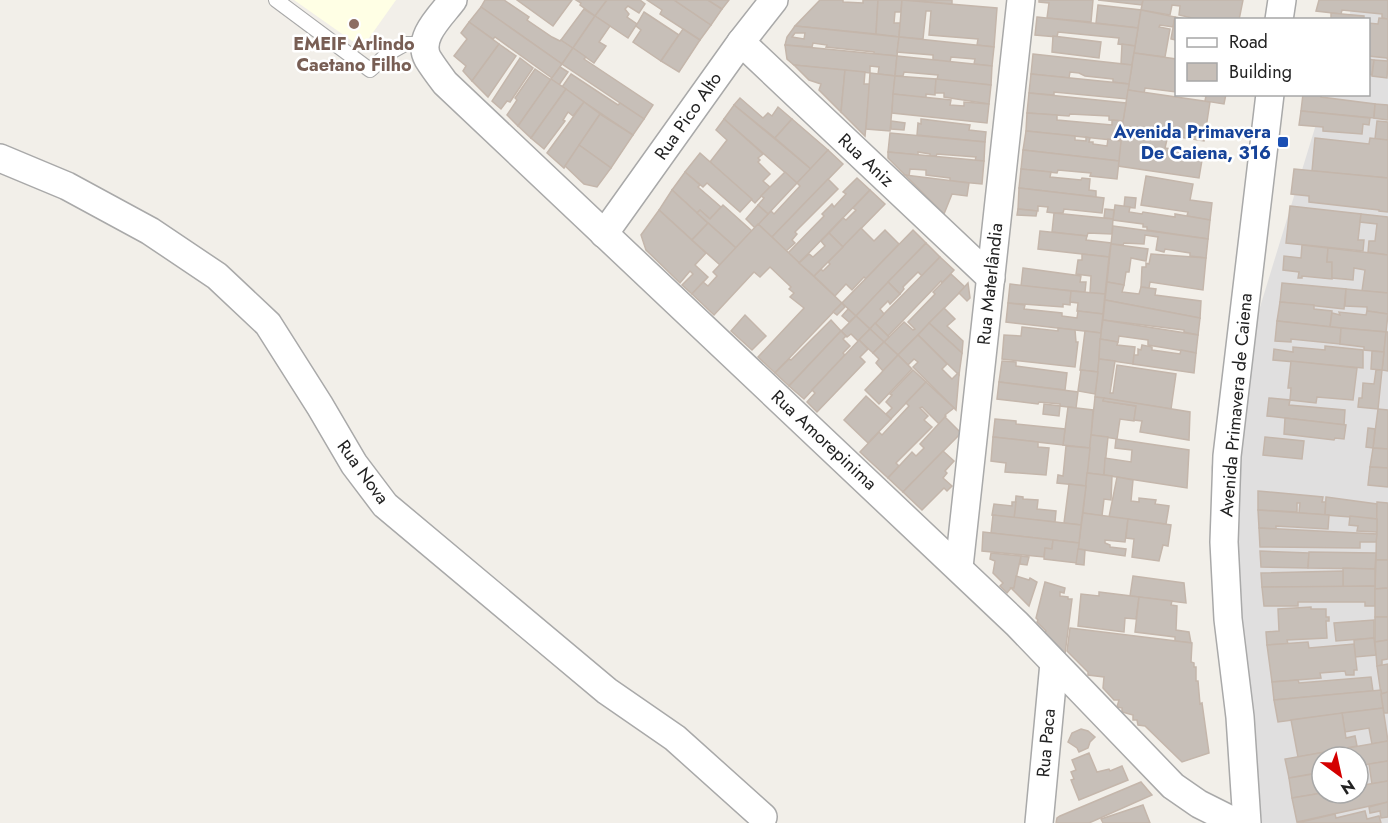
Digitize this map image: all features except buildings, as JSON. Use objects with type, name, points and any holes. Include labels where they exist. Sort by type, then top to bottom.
[{"type":"street","points":[[424,44],[428,34],[453,0]]},
{"type":"street","name":"Rua Pico Alto","points":[[604,234],[741,42],[774,0]]},
{"type":"street","name":"Rua Materlândia","points":[[959,567],[1021,0]]},
{"type":"street","points":[[1279,18],[1282,0]]},
{"type":"street","name":"Rua Aniz","points":[[741,42],[991,278]]},
{"type":"street","name":"Rua Amorepinima","points":[[424,44],[427,57],[445,83],[959,567],[1173,786],[1199,804],[1237,823]]},
{"type":"street","name":"Avenida Primavera de Caiena","points":[[1247,823],[1240,717],[1228,619],[1224,542],[1227,456],[1270,96]]},
{"type":"street","name":"Rua Nova","points":[[0,158],[67,186],[140,225],[217,276],[268,324],[354,464],[385,505],[607,691],[675,738],[763,817]]},
{"type":"street","name":"Rua Paca","points":[[1039,823],[1054,663]]},
{"type":"lane","points":[[276,0],[370,70],[389,53],[405,44],[424,44]]},
{"type":"shaded area","name":"EMEIF Arlindo Caetano Filho","points":[[294,0],[396,0],[362,48]]},
{"type":"shaded area","points":[[1354,0],[1388,0],[1388,823],[1262,823],[1211,467],[1325,96],[1370,96],[1370,18],[1348,18]]},
{"type":"place","name":"EMEIF Arlindo Caetano Filho","points":[[354,24]]},
{"type":"place","name":"Avenida Primavera De Caiena, 316","points":[[1283,142]]}]
